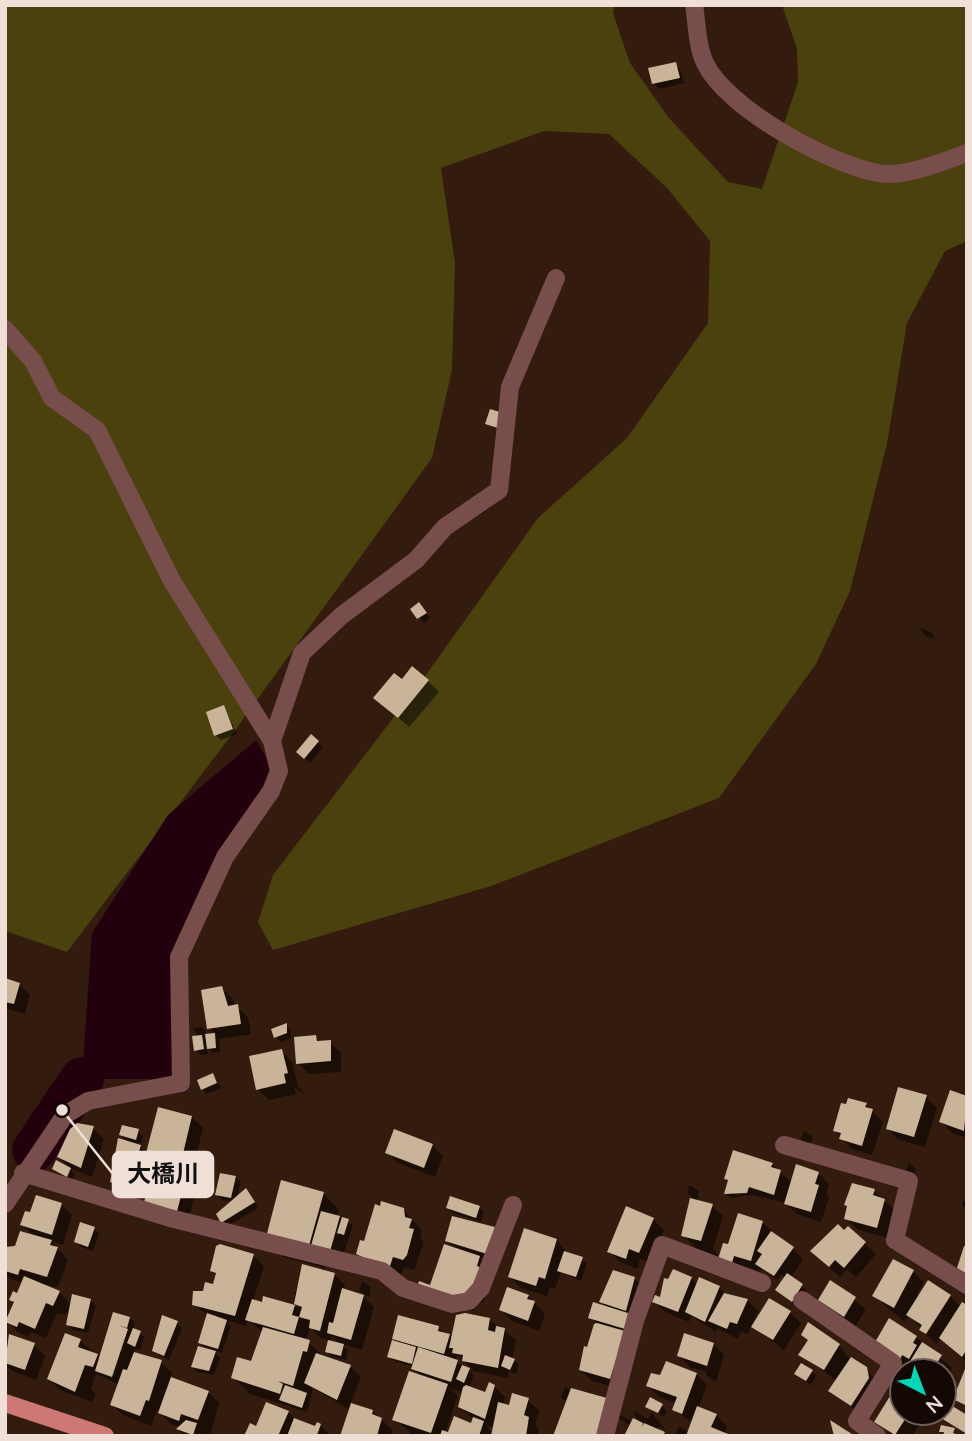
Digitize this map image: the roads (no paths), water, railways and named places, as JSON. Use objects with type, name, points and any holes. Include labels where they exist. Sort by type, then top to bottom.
[{"type":"main road","points":[[5,1403],[106,1436]]},
{"type":"street","points":[[694,5],[703,60],[711,74],[761,120],[781,132],[829,158],[880,174],[909,170],[967,153]]},
{"type":"street","points":[[272,741],[302,653],[341,616],[416,560],[445,527],[499,490],[510,387],[556,278]]},
{"type":"street","points":[[5,329],[33,361],[52,398],[97,430],[172,580],[272,741],[279,771],[271,791],[225,857],[179,957],[181,1083],[88,1101],[65,1115],[5,1203]]},
{"type":"street","points":[[784,1145],[909,1181],[895,1240],[967,1285]]},
{"type":"street","points":[[23,1173],[170,1218],[382,1271],[402,1288],[452,1304],[469,1301],[481,1288],[513,1205]]},
{"type":"street","points":[[605,1436],[635,1321],[662,1245],[762,1283]]},
{"type":"street","points":[[802,1300],[893,1363],[857,1421],[877,1436]]},
{"type":"waterway","points":[[34,1150],[82,1079]]},
{"type":"place","name":"大橋川","points":[[62,1110]]}]
